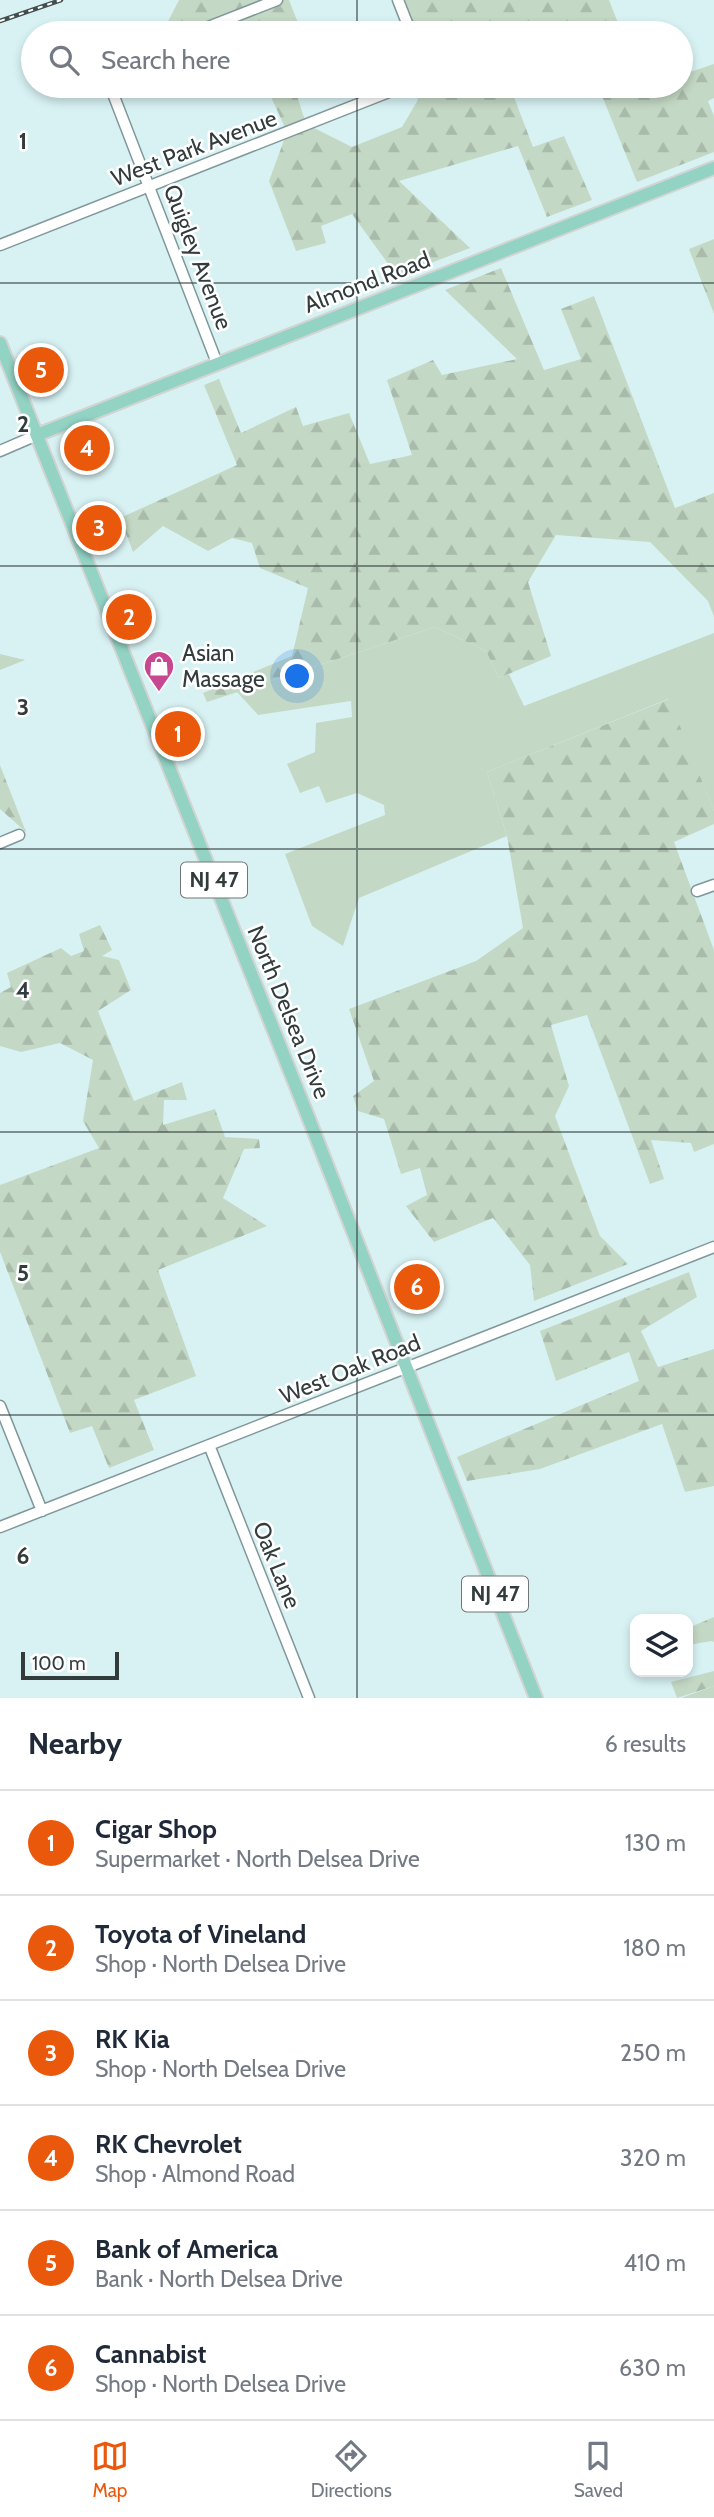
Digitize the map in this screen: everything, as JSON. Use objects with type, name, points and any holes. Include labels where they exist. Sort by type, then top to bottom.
[{"type":"main road","name":"Almond Road","points":[[37,435],[714,168]]},
{"type":"main road","name":"North Delsea Drive","points":[[0,343],[536,1698]]},
{"type":"street","points":[[224,21],[277,0]]},
{"type":"street","points":[[398,0],[406,21]]},
{"type":"street","name":"Quigley Avenue","points":[[115,98],[218,363]]},
{"type":"street","name":"West Park Avenue","points":[[0,245],[373,98]]},
{"type":"street","points":[[0,450],[37,435]]},
{"type":"street","points":[[0,842],[19,835]]},
{"type":"street","points":[[697,891],[714,885]]},
{"type":"street","name":"West Oak Road","points":[[0,1527],[714,1247]]},
{"type":"street","points":[[1,1411],[42,1511]]},
{"type":"street","name":"Oak Lane","points":[[209,1445],[309,1698]]},
{"type":"green space","points":[[179,0],[289,0],[297,21],[168,21]]},
{"type":"green space","points":[[397,0],[609,0],[617,21],[406,21]]},
{"type":"green space","points":[[714,64],[714,98],[708,101],[714,116],[714,152],[637,182],[603,98],[693,98],[693,71]]},
{"type":"green space","points":[[271,98],[298,98],[306,124],[352,147],[402,127],[419,98],[514,98],[533,147],[564,136],[592,200],[547,217],[518,146],[399,181],[470,248],[397,276],[352,214],[321,226],[326,243],[296,251],[269,181],[287,132]]},
{"type":"green space","points":[[714,239],[714,314],[689,249]]},
{"type":"green space","points":[[501,268],[544,370],[581,359],[561,309],[594,296],[675,508],[714,493],[714,617],[708,601],[650,542],[556,535],[528,582],[551,656],[499,678],[486,651],[435,627],[207,702],[203,693],[292,656],[308,588],[260,568],[252,543],[232,538],[208,551],[163,526],[133,552],[120,518],[237,465],[204,385],[219,379],[241,433],[296,407],[303,426],[349,413],[370,464],[412,455],[387,380],[433,360],[442,375],[517,359],[445,290]]},
{"type":"green space","points":[[435,627],[486,651],[499,678],[509,674],[524,706],[714,633],[714,811],[668,699],[487,772],[507,836],[359,898],[343,946],[312,926],[285,854],[385,815],[384,805],[357,793],[326,803],[319,786],[300,793],[287,764],[315,752],[316,723],[352,717],[351,701],[258,715],[237,692]]},
{"type":"green space","points":[[0,654],[25,660],[0,670]]},
{"type":"green space","points":[[669,699],[714,811],[714,824],[674,842],[714,950],[714,1144],[694,1152],[691,1143],[651,1140],[664,1179],[650,1184],[587,1015],[551,1025],[569,1086],[555,1116],[600,1236],[628,1264],[534,1301],[530,1265],[493,1218],[434,1242],[406,1206],[427,1195],[420,1168],[401,1174],[384,1119],[358,1111],[353,1096],[374,1081],[349,1009],[476,961],[523,928],[507,836],[487,772]]},
{"type":"green space","points":[[0,765],[26,832],[0,809]]},
{"type":"green space","points":[[100,925],[112,950],[102,956],[119,960],[131,990],[98,1011],[134,1101],[182,1082],[187,1100],[164,1100],[163,1125],[215,1109],[225,1137],[259,1139],[260,1148],[244,1149],[223,1198],[267,1226],[158,1270],[196,1376],[134,1400],[154,1450],[109,1468],[92,1426],[70,1433],[0,1252],[0,1185],[99,1148],[83,1121],[93,1060],[60,1043],[21,1052],[0,1046],[0,993],[11,987],[7,973],[61,948],[71,956],[84,951],[79,934]]},
{"type":"green space","points":[[689,1272],[697,1297],[641,1331],[658,1367],[714,1349],[714,1486],[685,1492],[662,1424],[540,1469],[467,1481],[457,1457],[639,1381],[629,1352],[556,1381],[540,1331]]},
{"type":"green space","points":[[714,1617],[714,1642],[693,1644],[693,1626]]},
{"type":"green space","points":[[714,1671],[714,1686],[677,1698],[671,1682]]},
{"type":"green space","points":[[714,1686],[714,1698],[681,1698]]},
{"type":"railway","points":[[0,21],[61,0]]},
{"type":"place","name":"Bank of America","points":[[41,370]]},
{"type":"place","name":"RK Chevrolet","points":[[87,448]]},
{"type":"place","name":"RK Kia","points":[[99,528]]},
{"type":"place","name":"Toyota of Vineland","points":[[129,617]]},
{"type":"place","name":"Asian Massage","points":[[159,693]]},
{"type":"place","name":"Cigar Shop","points":[[178,734]]},
{"type":"place","name":"Cannabist","points":[[417,1287]]}]
